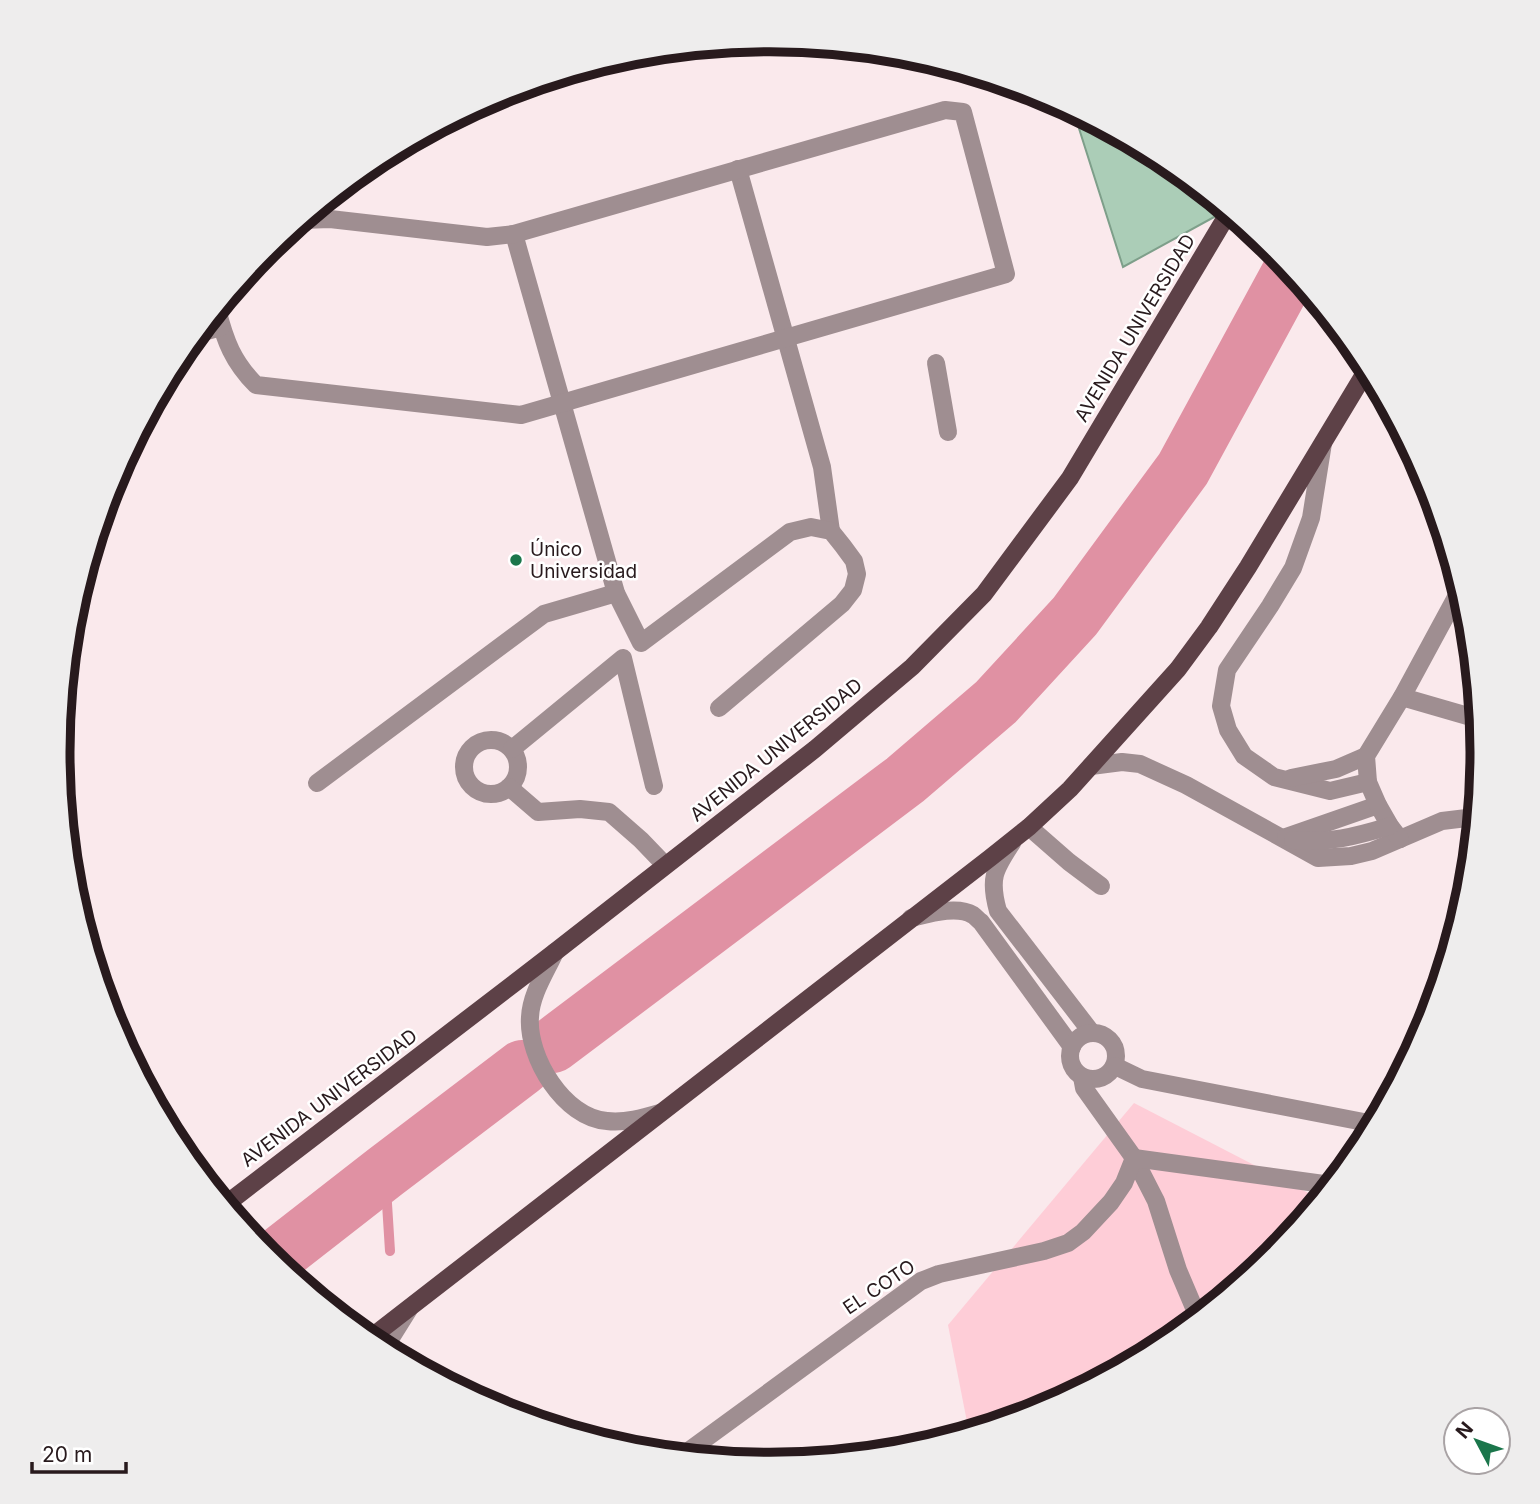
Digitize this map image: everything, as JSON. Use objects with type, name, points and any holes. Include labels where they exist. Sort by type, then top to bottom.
[{"type":"main road","name":"AVENIDA UNIVERSIDAD","points":[[233,1199],[815,749],[912,667],[984,594],[1070,478],[1224,220]]},
{"type":"main road","points":[[378,1332],[1023,832],[1070,789],[1178,669],[1209,627],[1362,379]]},
{"type":"street","points":[[220,321],[234,359],[256,385],[521,415],[1006,274],[963,112],[945,110],[514,234],[487,237],[317,219]]},
{"type":"street","points":[[719,708],[842,604],[853,590],[857,574],[854,561],[831,531],[821,467],[738,169]]},
{"type":"street","points":[[514,234],[616,593],[641,643],[790,532],[811,527],[831,531]]},
{"type":"street","points":[[212,329],[221,327]]},
{"type":"street","points":[[936,363],[948,432]]},
{"type":"street","points":[[1323,443],[1311,519],[1293,568],[1227,670],[1221,706],[1228,730],[1244,756],[1274,777],[1331,791],[1368,782]]},
{"type":"street","points":[[317,783],[544,614],[616,593]]},
{"type":"street","points":[[1274,777],[1296,778],[1331,771],[1366,756],[1453,603]]},
{"type":"street","points":[[512,749],[623,658],[654,786]]},
{"type":"street","points":[[1402,697],[1468,716]]},
{"type":"street","points":[[493,739],[504,742],[512,749],[519,768],[516,779],[509,788],[500,793],[489,794],[478,792],[470,785],[465,776],[464,765],[466,754],[473,746],[493,739]]},
{"type":"street","points":[[1366,756],[1368,782],[1378,805],[1395,832]]},
{"type":"street","points":[[1091,766],[1122,761],[1140,764],[1186,785],[1283,839],[1313,842],[1348,839],[1466,818]]},
{"type":"street","points":[[509,788],[538,812],[580,809],[608,812],[641,840],[664,866]]},
{"type":"street","points":[[1283,839],[1378,805]]},
{"type":"street","points":[[1092,1033],[998,911],[993,882],[997,866],[1023,832],[1101,886]]},
{"type":"street","points":[[911,918],[961,911],[973,915],[981,922],[1072,1047]]},
{"type":"street","points":[[555,952],[535,996],[530,1017],[532,1040],[542,1068],[559,1094],[581,1113],[605,1121],[632,1121],[660,1113]]},
{"type":"street","points":[[1092,1033],[1104,1035],[1113,1043],[1117,1055],[1115,1066],[1107,1076],[1094,1080],[1082,1077],[1073,1069],[1070,1058],[1072,1047],[1077,1040],[1092,1033]]},
{"type":"street","points":[[1115,1066],[1142,1079],[1364,1122]]},
{"type":"street","points":[[1082,1077],[1084,1088],[1134,1158],[1156,1201],[1178,1270],[1194,1308]]},
{"type":"street","points":[[1134,1158],[1320,1184]]},
{"type":"street","name":"EL COTO","points":[[694,1447],[921,1281],[939,1274],[1044,1251],[1068,1243],[1083,1232],[1111,1202],[1124,1183],[1134,1158]]},
{"type":"street","points":[[390,1340],[409,1310]]},
{"type":"shaded area","points":[[1134,1103],[1311,1195],[1265,1247],[1196,1307],[1159,1334],[1120,1358],[1038,1398],[967,1423],[948,1325]]},
{"type":"building","points":[[1078,124],[1159,170],[1196,197],[1216,216],[1123,267]]},
{"type":"waterway","points":[[553,1045],[905,780],[996,702],[1075,616],[1183,469],[1286,280]]},
{"type":"waterway","points":[[281,1253],[522,1068]]},
{"type":"waterway","points":[[385,1172],[390,1251]]},
{"type":"place","name":"Único Universidad","points":[[516,560]]}]
